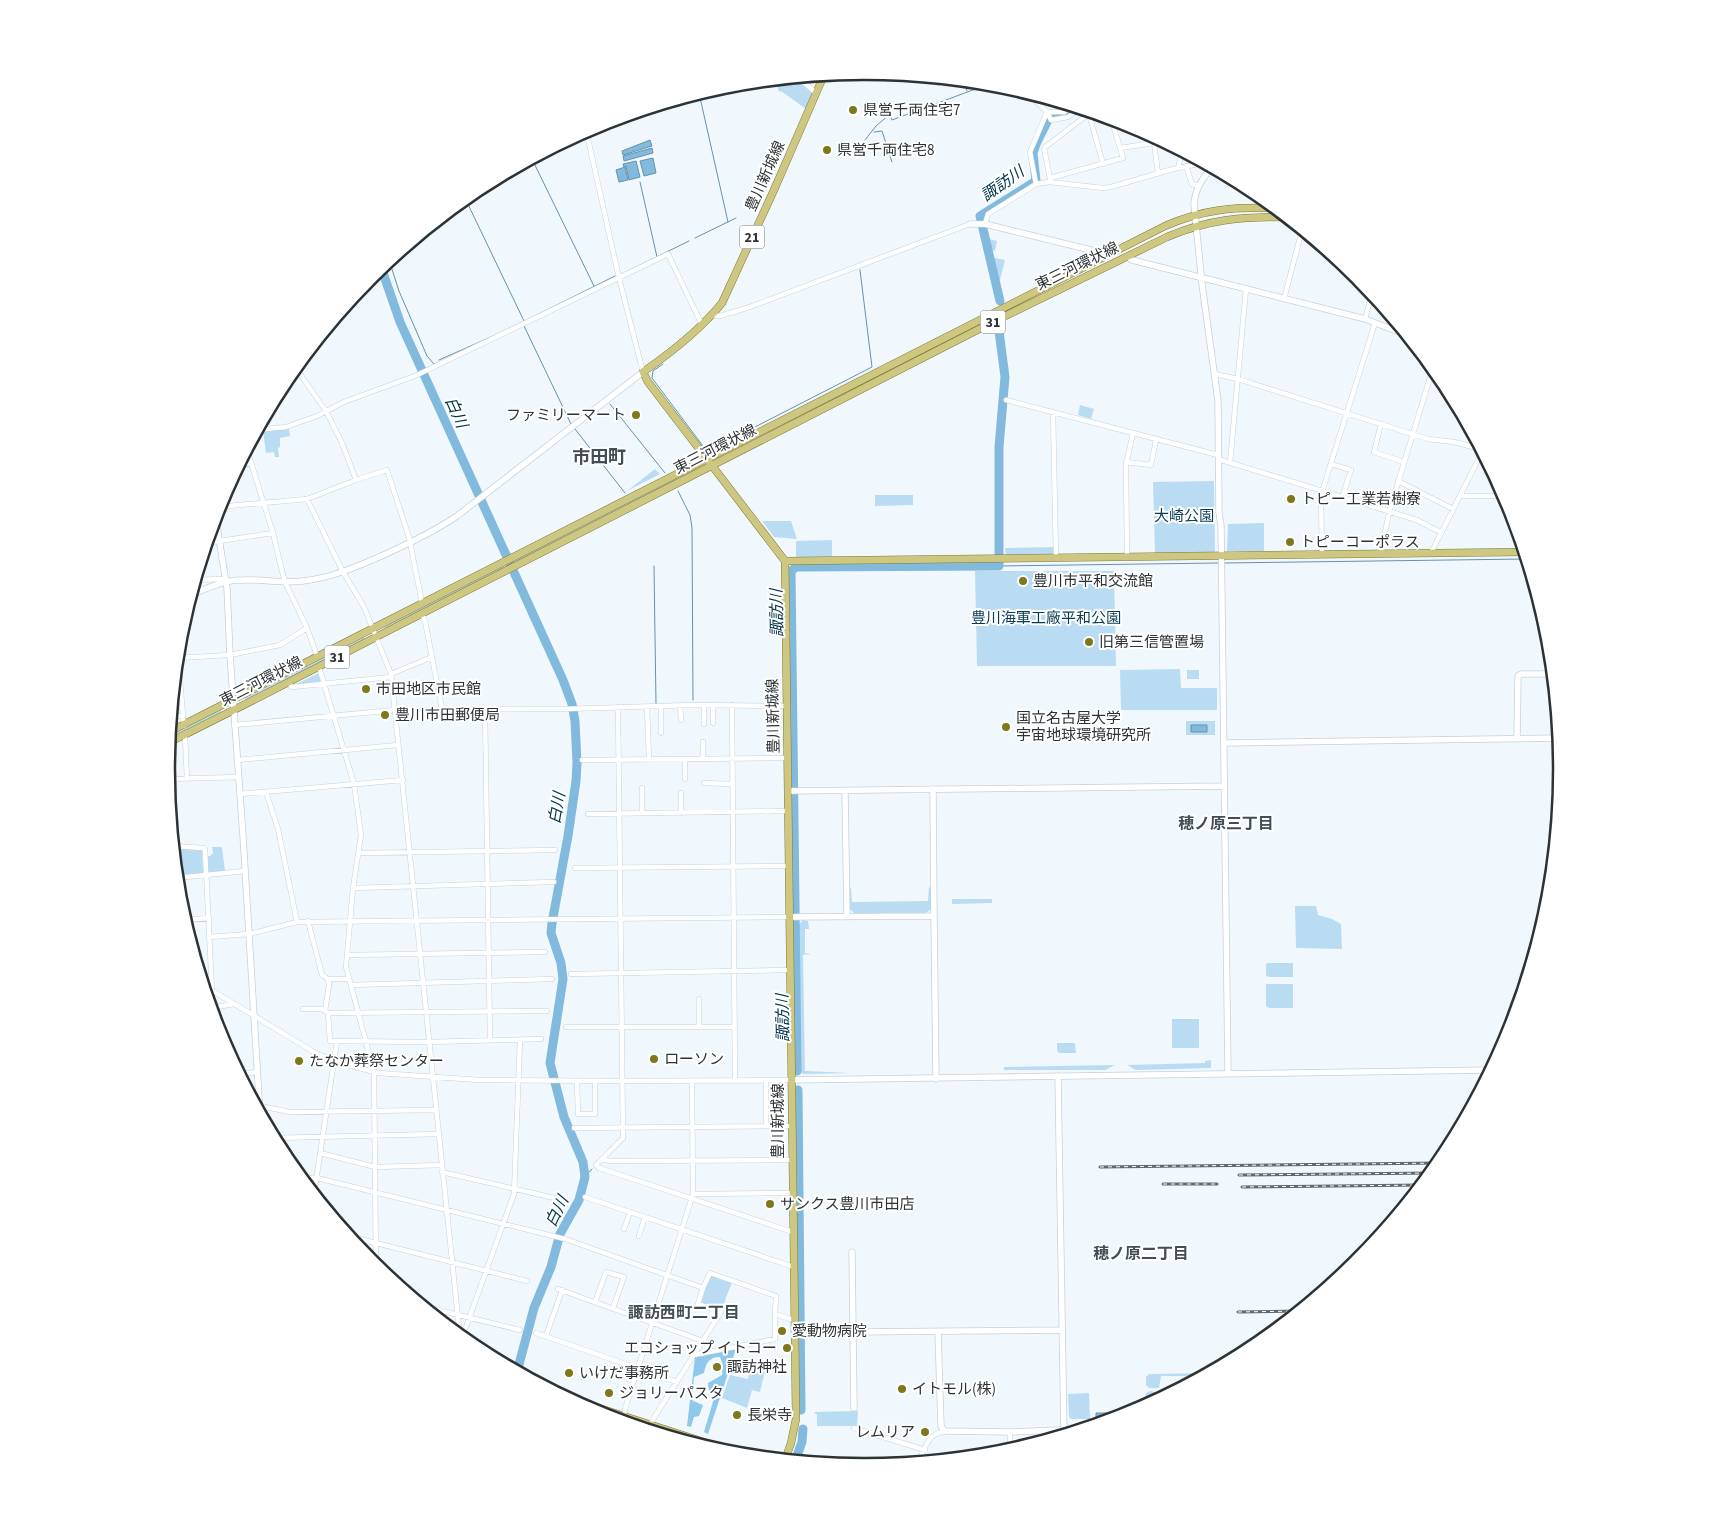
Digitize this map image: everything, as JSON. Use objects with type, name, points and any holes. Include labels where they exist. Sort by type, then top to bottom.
[{"type":"main road","name":"豊川新城線","points":[[643,372],[685,341],[722,303],[821,81]]},
{"type":"main road","name":"東三河環状線","points":[[176,729],[1165,226],[1195,214],[1227,208],[1264,208]]},
{"type":"main road","name":"東三河環状線","points":[[176,739],[995,321],[1167,237],[1196,225],[1222,220],[1246,217],[1277,217]]},
{"type":"main road","points":[[643,372],[648,382],[781,554],[785,562],[1518,552]]},
{"type":"main road","name":"豊川新城線","points":[[785,562],[787,758],[792,791],[788,811],[789,866],[794,917],[790,970],[795,1428],[787,1454]]},
{"type":"main road","points":[[646,1423],[657,1427]]},
{"type":"street","points":[[805,83],[816,92]]},
{"type":"street","points":[[1037,102],[1047,112],[1051,120],[1068,117],[1073,113]]},
{"type":"street","points":[[1047,112],[1066,111]]},
{"type":"street","points":[[1036,184],[1030,152],[1032,143],[1047,112]]},
{"type":"street","points":[[1049,180],[1044,148],[1085,117]]},
{"type":"street","points":[[1092,119],[1103,164]]},
{"type":"street","points":[[985,224],[988,214],[1036,184],[1123,158],[1114,127]]},
{"type":"street","points":[[198,593],[232,580],[286,582],[324,578],[409,544],[435,531],[457,516],[643,372],[619,278],[588,138]]},
{"type":"street","points":[[1120,148],[1152,143]]},
{"type":"street","points":[[1154,144],[1158,173]]},
{"type":"street","points":[[1178,168],[1181,157]]},
{"type":"street","points":[[1049,180],[1103,188],[1195,165]]},
{"type":"street","points":[[1186,166],[1192,184],[1199,186]]},
{"type":"street","points":[[1209,172],[1195,196],[1195,214],[1218,401],[1219,513],[1222,556],[1228,1073]]},
{"type":"street","points":[[712,315],[720,316],[747,308],[970,224],[985,224],[1098,252],[1105,256]]},
{"type":"street","points":[[1284,299],[1301,236]]},
{"type":"street","points":[[265,429],[286,426],[316,416],[344,402],[418,374],[668,254],[702,325]]},
{"type":"street","points":[[1127,256],[1132,260],[1365,319],[1394,329]]},
{"type":"street","points":[[1230,463],[1246,289]]},
{"type":"street","points":[[1365,319],[1370,301]]},
{"type":"street","points":[[1322,556],[1322,491],[1375,322]]},
{"type":"street","points":[[300,374],[326,411],[342,443],[356,480]]},
{"type":"street","points":[[1214,374],[1238,379],[1428,439],[1472,446]]},
{"type":"street","points":[[1380,555],[1389,512],[1430,377]]},
{"type":"street","points":[[1006,400],[1218,457],[1230,463],[1417,520],[1440,532]]},
{"type":"street","points":[[1053,412],[1056,559]]},
{"type":"street","points":[[1381,424],[1374,452],[1404,462]]},
{"type":"street","points":[[1127,558],[1126,462],[1133,433]]},
{"type":"street","points":[[1126,462],[1151,465],[1156,440]]},
{"type":"street","points":[[1431,553],[1478,457]]},
{"type":"street","points":[[250,458],[273,532],[278,559],[317,656]]},
{"type":"street","points":[[247,464],[251,463]]},
{"type":"street","points":[[1331,464],[1351,470],[1342,498]]},
{"type":"street","points":[[227,506],[283,502],[308,498],[387,470],[409,537],[422,603]]},
{"type":"street","points":[[1398,481],[1453,509]]},
{"type":"street","points":[[1460,496],[1496,496]]},
{"type":"street","points":[[308,498],[343,572],[364,607],[391,675],[428,1042],[460,1328]]},
{"type":"street","points":[[218,530],[226,582],[259,1100]]},
{"type":"street","points":[[213,542],[273,532]]},
{"type":"street","points":[[201,580],[221,579],[226,582]]},
{"type":"street","points":[[422,614],[442,709]]},
{"type":"street","points":[[184,658],[230,655],[280,645],[307,628]]},
{"type":"street","points":[[288,683],[292,686],[324,684],[391,675],[432,657]]},
{"type":"street","points":[[318,667],[354,784],[361,835],[353,888],[346,967],[374,1072],[376,1257]]},
{"type":"street","points":[[1517,739],[1518,676],[1547,674]]},
{"type":"street","points":[[180,681],[184,726]]},
{"type":"street","points":[[234,725],[395,710],[576,709],[704,705],[787,706]]},
{"type":"street","points":[[704,705],[704,724]]},
{"type":"street","points":[[713,705],[713,723]]},
{"type":"street","points":[[732,705],[735,1080]]},
{"type":"street","points":[[661,706],[661,733]]},
{"type":"street","points":[[680,706],[681,720]]},
{"type":"street","points":[[618,707],[623,1138],[596,1165],[599,1168],[692,1196],[793,1232]]},
{"type":"street","points":[[647,707],[649,759]]},
{"type":"street","points":[[485,709],[490,1040]]},
{"type":"street","points":[[177,716],[183,716]]},
{"type":"street","points":[[185,735],[187,778]]},
{"type":"street","points":[[1224,743],[1553,738]]},
{"type":"street","points":[[703,742],[703,759]]},
{"type":"street","points":[[238,760],[398,745]]},
{"type":"street","points":[[582,760],[787,758]]},
{"type":"street","points":[[685,759],[685,779]]},
{"type":"street","points":[[175,779],[239,777]]},
{"type":"street","points":[[240,794],[402,780]]},
{"type":"street","points":[[704,783],[732,784]]},
{"type":"street","points":[[792,791],[1224,786]]},
{"type":"street","points":[[642,788],[642,813]]},
{"type":"street","points":[[933,789],[936,1079]]},
{"type":"street","points":[[845,791],[847,917]]},
{"type":"street","points":[[266,792],[278,829],[296,922]]},
{"type":"street","points":[[681,793],[681,813]]},
{"type":"street","points":[[588,814],[788,811]]},
{"type":"street","points":[[179,846],[204,848],[212,990],[300,1044],[333,1061],[374,1072],[479,1080],[692,1081],[1484,1070]]},
{"type":"street","points":[[359,854],[555,850]]},
{"type":"street","points":[[575,868],[789,866]]},
{"type":"street","points":[[183,877],[245,871]]},
{"type":"street","points":[[353,888],[554,882]]},
{"type":"street","points":[[210,936],[249,934],[296,922],[308,921],[934,916]]},
{"type":"street","points":[[192,919],[209,918]]},
{"type":"street","points":[[308,921],[322,976],[328,979],[349,978]]},
{"type":"street","points":[[347,955],[545,952]]},
{"type":"street","points":[[571,974],[790,970]]},
{"type":"street","points":[[328,979],[326,1012],[330,1041],[428,1042],[541,1039]]},
{"type":"street","points":[[351,985],[552,979]]},
{"type":"street","points":[[699,999],[699,1026]]},
{"type":"street","points":[[217,1007],[234,1004]]},
{"type":"street","points":[[303,1009],[322,1009],[326,1012],[547,1011]]},
{"type":"street","points":[[566,1027],[734,1027]]},
{"type":"street","points":[[464,1331],[487,1272],[515,1188],[520,1040]]},
{"type":"street","points":[[315,1187],[337,1041]]},
{"type":"street","points":[[246,1073],[257,1072]]},
{"type":"street","points":[[1058,1076],[1064,1429]]},
{"type":"street","points":[[766,1080],[766,1126]]},
{"type":"street","points":[[577,1081],[578,1114],[595,1114],[595,1081]]},
{"type":"street","points":[[624,1416],[692,1196],[692,1081]]},
{"type":"street","points":[[263,1107],[290,1112],[436,1110]]},
{"type":"street","points":[[574,1128],[792,1126]]},
{"type":"street","points":[[282,1138],[439,1134]]},
{"type":"street","points":[[320,1153],[375,1167],[442,1165]]},
{"type":"street","points":[[602,1159],[610,1161],[791,1160]]},
{"type":"street","points":[[442,1172],[567,1201]]},
{"type":"street","points":[[309,1178],[317,1178],[446,1208],[564,1238],[703,1288]]},
{"type":"street","points":[[692,1196],[792,1193]]},
{"type":"street","points":[[585,1197],[794,1267]]},
{"type":"street","points":[[624,1229],[630,1212]]},
{"type":"street","points":[[638,1236],[645,1217]]},
{"type":"street","points":[[360,1239],[527,1281]]},
{"type":"street","points":[[852,1252],[854,1408]]},
{"type":"street","points":[[595,1302],[606,1272],[624,1277],[613,1308]]},
{"type":"street","points":[[650,1424],[721,1312],[698,1304],[710,1273],[776,1296],[775,1338],[694,1355]]},
{"type":"street","points":[[546,1336],[560,1290],[703,1341]]},
{"type":"street","points":[[434,1309],[520,1330]]},
{"type":"street","points":[[775,1314],[794,1320]]},
{"type":"street","points":[[853,1332],[1062,1330]]},
{"type":"street","points":[[938,1332],[941,1426],[946,1432]]},
{"type":"street","points":[[536,1333],[677,1382]]},
{"type":"street","points":[[854,1428],[924,1450]]},
{"type":"street","points":[[921,1457],[932,1436],[938,1432],[1055,1432]]},
{"type":"street","points":[[1010,1432],[1010,1443]]},
{"type":"green space","points":[[802,83],[813,93],[806,109],[781,91],[779,92],[777,86]]},
{"type":"green space","points":[[981,237],[997,241],[995,251],[991,250],[990,257],[1005,260],[1000,280],[993,279]]},
{"type":"green space","points":[[1080,405],[1094,409],[1091,419],[1078,415]]},
{"type":"green space","points":[[289,428],[290,436],[280,438],[279,457],[275,457],[274,452],[266,453],[264,431]]},
{"type":"green space","points":[[696,468],[699,472],[517,564],[514,559]]},
{"type":"green space","points":[[655,469],[660,474],[627,491]]},
{"type":"green space","name":"大崎公園","points":[[1214,481],[1215,551],[1212,554],[1155,554],[1153,482]]},
{"type":"green space","points":[[875,495],[913,495],[913,505],[875,506]]},
{"type":"green space","points":[[762,521],[791,521],[797,539],[774,537]]},
{"type":"green space","points":[[1264,523],[1264,551],[1227,551],[1228,524]]},
{"type":"green space","points":[[832,540],[832,557],[796,557],[796,541]]},
{"type":"green space","points":[[1054,547],[1054,555],[1006,555],[1005,548]]},
{"type":"green space","points":[[502,565],[504,570],[385,628],[383,625]]},
{"type":"green space","name":"豊川海軍工廠平和公園","points":[[975,571],[1114,571],[1116,666],[977,666]]},
{"type":"green space","points":[[364,637],[365,640],[245,700],[245,695]]},
{"type":"green space","points":[[1180,669],[1181,688],[1217,688],[1217,710],[1121,709],[1120,670]]},
{"type":"green space","points":[[1187,670],[1199,670],[1199,679],[1187,679]]},
{"type":"green space","points":[[319,673],[322,683],[294,685]]},
{"type":"green space","points":[[221,710],[222,715],[176,738],[176,731]]},
{"type":"green space","points":[[1186,721],[1215,721],[1215,735],[1186,735]]},
{"type":"green space","points":[[212,847],[222,847],[225,871],[208,873],[207,856],[213,853]]},
{"type":"green space","points":[[179,848],[202,849],[203,873],[183,875]]},
{"type":"green space","points":[[929,886],[931,890],[931,909],[926,913],[854,913],[849,908],[848,891],[851,887],[852,902],[928,901]]},
{"type":"green space","points":[[952,899],[992,899],[992,903],[952,904]]},
{"type":"green space","points":[[1295,906],[1316,906],[1318,915],[1341,924],[1342,949],[1296,948]]},
{"type":"green space","points":[[803,920],[808,921],[809,929],[805,929],[805,953],[811,954],[803,955],[805,1071],[852,1073],[803,1074],[799,1070],[796,927]]},
{"type":"green space","points":[[1267,963],[1293,963],[1293,977],[1268,977],[1266,975]]},
{"type":"green space","points":[[1266,984],[1293,984],[1293,1008],[1269,1008],[1266,1006]]},
{"type":"green space","points":[[1172,1019],[1199,1019],[1199,1048],[1172,1048]]},
{"type":"green space","points":[[1057,1043],[1075,1043],[1076,1053],[1060,1053],[1057,1051]]},
{"type":"green space","points":[[1211,1060],[1211,1068],[1136,1070],[1127,1065],[1205,1063],[1205,1061]]},
{"type":"green space","points":[[1115,1065],[1105,1070],[1004,1070],[1004,1067]]},
{"type":"green space","points":[[711,1275],[732,1282],[721,1311],[700,1301]]},
{"type":"green space","points":[[750,1364],[766,1367],[760,1392],[752,1390],[747,1408],[722,1398],[730,1375],[748,1379]]},
{"type":"green space","points":[[1197,1373],[1192,1376],[1161,1376],[1159,1388],[1149,1388],[1146,1385],[1146,1377],[1149,1374]]},
{"type":"green space","points":[[1149,1391],[1155,1393],[1145,1399],[1145,1395]]},
{"type":"green space","points":[[1089,1393],[1090,1419],[1071,1419],[1069,1417],[1068,1394]]},
{"type":"green space","points":[[858,1411],[857,1426],[817,1426],[817,1415],[814,1412]]},
{"type":"shaded area","points":[[650,140],[652,146],[623,155],[622,151]]},
{"type":"shaded area","points":[[652,148],[653,153],[624,161],[623,156]]},
{"type":"shaded area","points":[[653,158],[656,173],[644,176],[640,161]]},
{"type":"shaded area","points":[[636,161],[640,177],[629,180],[626,166],[624,167],[623,164]]},
{"type":"shaded area","points":[[625,167],[628,180],[619,182],[616,170]]},
{"type":"shaded area","points":[[1191,725],[1207,725],[1207,732],[1191,732]]},
{"type":"shaded area","points":[[736,1349],[708,1434],[704,1432],[715,1395],[709,1392],[708,1383],[722,1375],[723,1365],[720,1357],[711,1359],[704,1373],[694,1377],[692,1399],[703,1405],[699,1416],[694,1417],[691,1427],[687,1426],[695,1357]]},
{"type":"shaded area","points":[[1096,1413],[1111,1413],[1096,1418]]},
{"type":"waterway","points":[[865,140],[876,126],[890,114],[892,120],[975,89]]},
{"type":"waterway","points":[[700,100],[728,222]]},
{"type":"waterway","name":"諏訪川","points":[[1000,301],[980,216],[1036,181],[1033,153],[1050,116],[1071,112]]},
{"type":"waterway","points":[[874,132],[882,131],[892,162]]},
{"type":"waterway","points":[[534,164],[594,286]]},
{"type":"waterway","points":[[640,182],[657,257]]},
{"type":"waterway","points":[[468,205],[524,321]]},
{"type":"waterway","points":[[695,238],[736,218]]},
{"type":"waterway","points":[[624,273],[689,241]]},
{"type":"waterway","points":[[391,268],[399,291],[427,356],[434,364]]},
{"type":"waterway","points":[[663,364],[653,371],[652,378],[703,446],[712,449],[872,367],[860,270]]},
{"type":"waterway","name":"白川","points":[[384,275],[400,322],[563,680],[572,704],[575,721],[576,781],[551,933],[561,963],[563,979],[550,1063],[564,1117],[583,1162],[585,1177],[579,1200],[560,1234],[551,1267],[534,1308],[518,1367]]},
{"type":"waterway","points":[[535,316],[615,276]]},
{"type":"waterway","points":[[524,326],[571,424]]},
{"type":"waterway","name":"諏訪川","points":[[797,1071],[791,571],[796,567],[999,566],[999,447],[1005,377],[999,331]]},
{"type":"waterway","points":[[439,360],[491,337]]},
{"type":"waterway","points":[[610,404],[665,473]]},
{"type":"waterway","points":[[575,429],[625,493]]},
{"type":"waterway","points":[[678,491],[690,515],[692,528],[693,700]]},
{"type":"waterway","points":[[1224,563],[1520,559]]},
{"type":"waterway","points":[[999,566],[1218,563]]},
{"type":"waterway","points":[[654,566],[656,704]]},
{"type":"waterway","name":"諏訪川","points":[[798,1090],[801,1410]]},
{"type":"waterway","name":"白川","points":[[585,1177],[592,1169]]},
{"type":"waterway","name":"諏訪川","points":[[797,1456],[802,1442],[803,1429]]},
{"type":"railway","points":[[1100,1167],[1430,1163]]},
{"type":"railway","points":[[1239,1175],[1422,1173]]},
{"type":"railway","points":[[1163,1184],[1217,1184]]},
{"type":"railway","points":[[1242,1187],[1414,1185]]},
{"type":"railway","points":[[1238,1312],[1291,1311]]},
{"type":"place","name":"県営千両住宅7","points":[[853,110]]},
{"type":"place","name":"県営千両住宅8","points":[[827,150]]},
{"type":"place","name":"ファミリーマート","points":[[636,415]]},
{"type":"place","name":"トピー工業若樹寮","points":[[1291,499]]},
{"type":"place","name":"トピーコーポラス","points":[[1290,542]]},
{"type":"place","name":"豊川市平和交流館","points":[[1023,581]]},
{"type":"place","name":"旧第三信管置場","points":[[1089,642]]},
{"type":"place","name":"市田地区市民館","points":[[366,689]]},
{"type":"place","name":"豊川市田郵便局","points":[[385,715]]},
{"type":"place","name":"国立名古屋大学 宇宙地球環境研究所","points":[[1006,727]]},
{"type":"place","name":"ローソン","points":[[654,1059]]},
{"type":"place","name":"たなか葬祭センター","points":[[299,1061]]},
{"type":"place","name":"サンクス豊川市田店","points":[[770,1204]]},
{"type":"place","name":"愛動物病院","points":[[782,1331]]},
{"type":"place","name":"エコショップ イトコー","points":[[787,1348]]},
{"type":"place","name":"諏訪神社","points":[[717,1367]]},
{"type":"place","name":"いけだ事務所","points":[[569,1373]]},
{"type":"place","name":"イトモル(株)","points":[[902,1389]]},
{"type":"place","name":"ジョリーパスタ","points":[[609,1393]]},
{"type":"place","name":"長栄寺","points":[[737,1415]]},
{"type":"place","name":"レムリア","points":[[925,1432]]},
{"type":"district","name":"市田町","points":[[599,457]]},
{"type":"district","name":"穂ノ原三丁目","points":[[1226,823]]},
{"type":"district","name":"穂ノ原二丁目","points":[[1141,1253]]},
{"type":"district","name":"諏訪西町二丁目","points":[[684,1312]]}]
